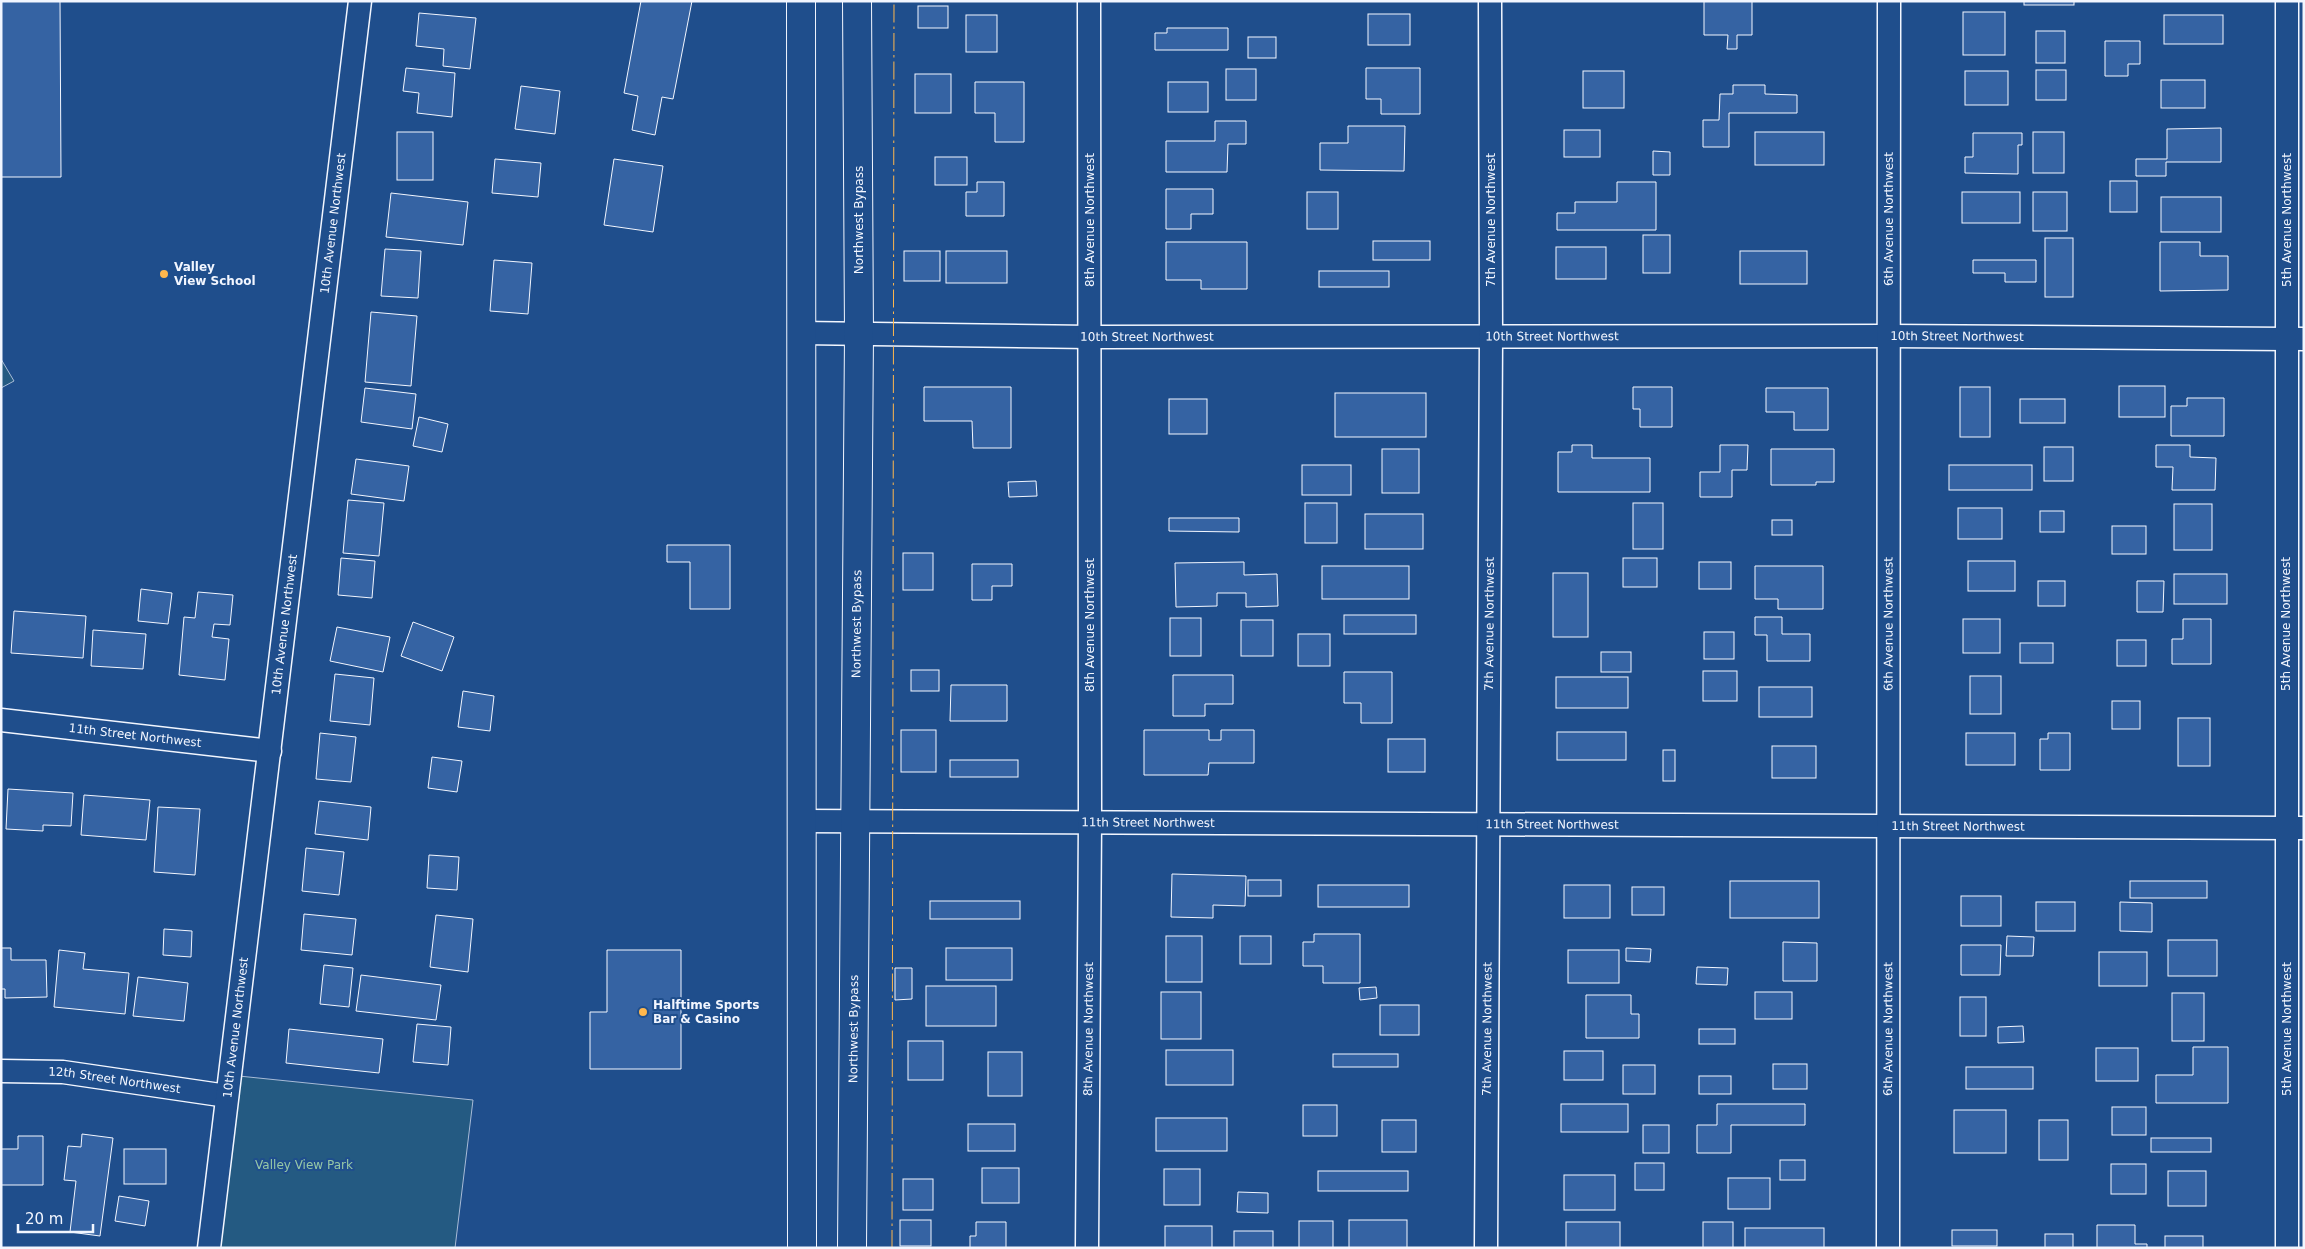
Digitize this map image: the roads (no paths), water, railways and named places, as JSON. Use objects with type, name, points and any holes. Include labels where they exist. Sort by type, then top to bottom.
[{"type":"main road","points":[[801,1],[800,821],[802,1248]]},
{"type":"main road","name":"Northwest Bypass","points":[[852,1248],[859,334],[857,1]]},
{"type":"street","name":"10th Avenue Northwest","points":[[209,1248],[360,1]]},
{"type":"street","name":"8th Avenue Northwest","points":[[1087,1248],[1090,821],[1089,1]]},
{"type":"street","name":"7th Avenue Northwest","points":[[1486,1248],[1491,337],[1490,1]]},
{"type":"street","name":"6th Avenue Northwest","points":[[1888,1248],[1889,1]]},
{"type":"street","name":"5th Avenue Northwest","points":[[2287,1],[2295,339],[2295,828],[2287,1248]]},
{"type":"street","name":"10th Street Northwest","points":[[801,333],[1090,337],[1889,336],[2295,339]]},
{"type":"street","name":"11th Street Northwest","points":[[1,720],[270,751]]},
{"type":"street","name":"11th Street Northwest","points":[[800,821],[2295,828]]},
{"type":"street","name":"12th Street Northwest","points":[[1,1071],[63,1072],[227,1096]]},
{"type":"place","name":"Valley View School","points":[[164,274]]},
{"type":"place","name":"Halftime Sports Bar & Casino","points":[[643,1012]]},
{"type":"park label","name":"Valley View Park","points":[[304,1165]]}]
